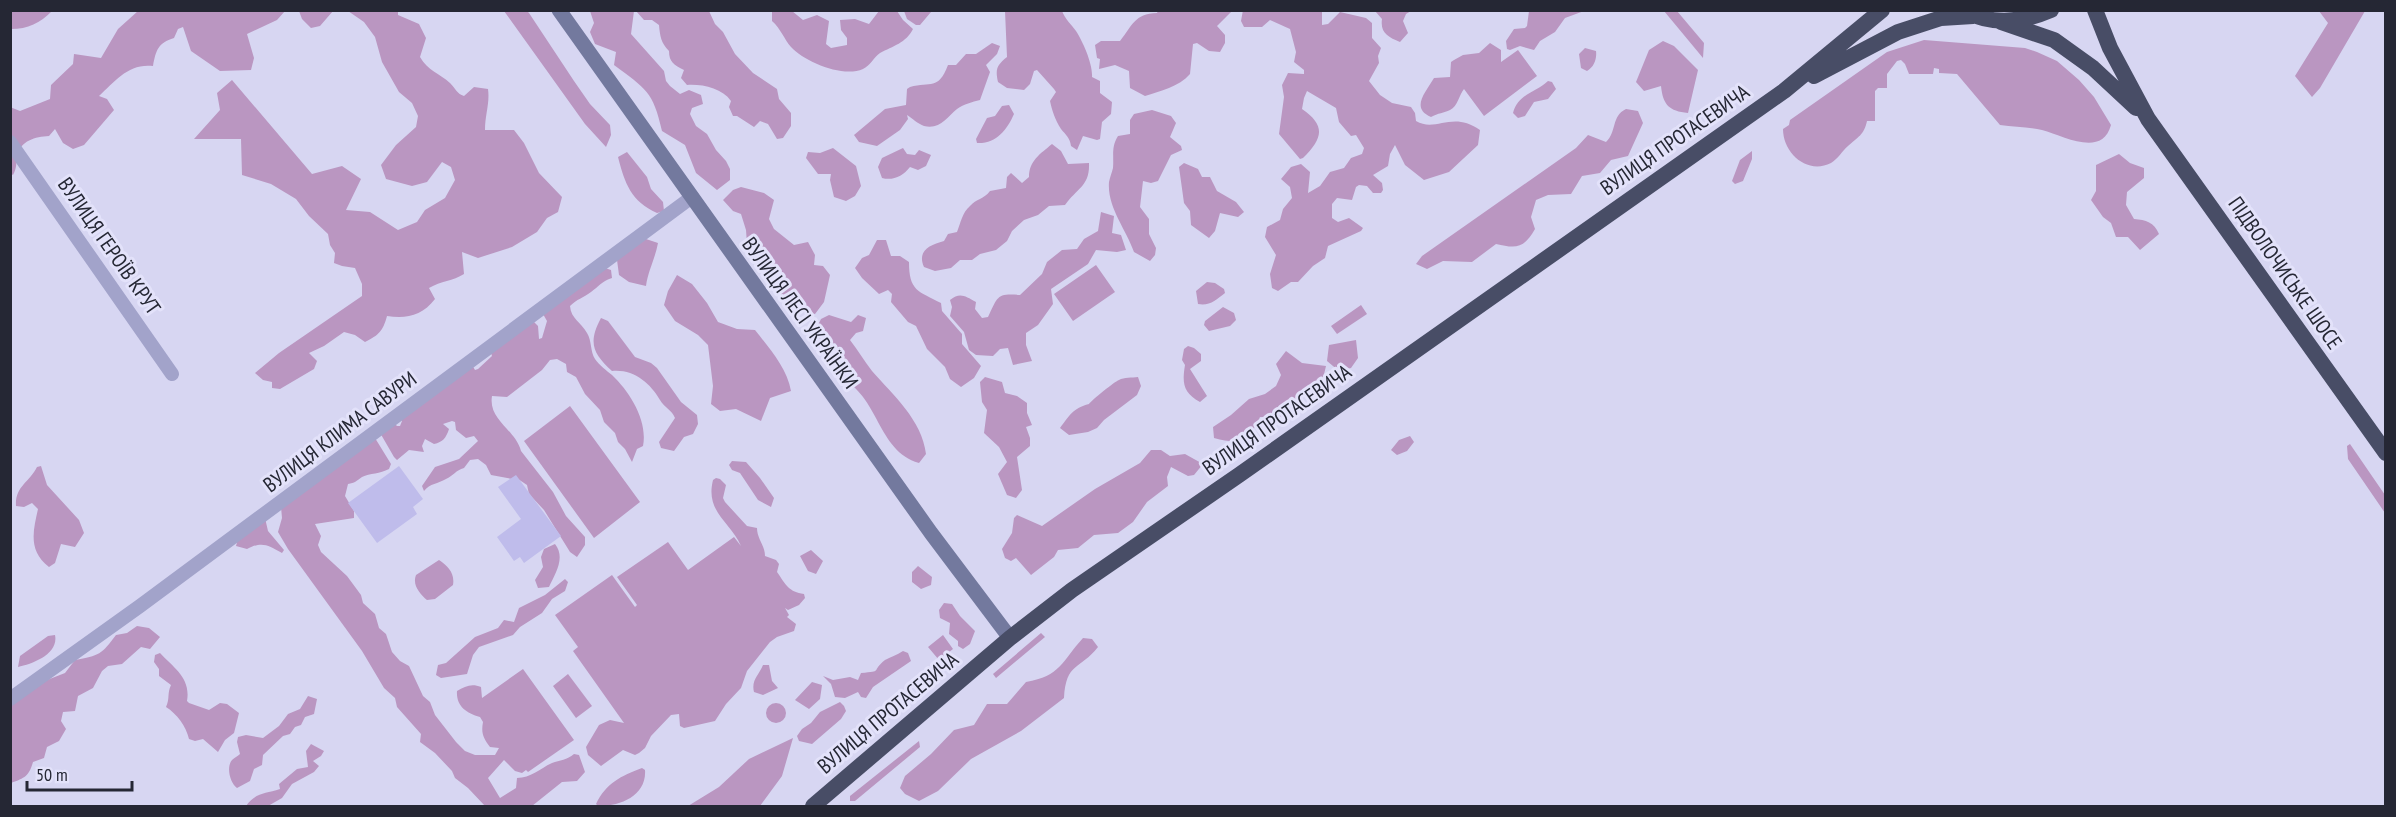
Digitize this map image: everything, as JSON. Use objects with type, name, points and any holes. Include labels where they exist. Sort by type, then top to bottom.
[{"type":"highway","name":"ВУЛИЦЯ ПРОТАСЕВИЧА","points":[[813,807],[1010,638],[1072,590],[1784,92],[1882,10]]},
{"type":"highway","points":[[2001,21],[2030,19],[2051,10]]},
{"type":"highway","name":"ПІДВОЛОЧИСЬКЕ ШОСЕ","points":[[2095,10],[2110,48],[2148,119],[2385,453]]},
{"type":"highway","name":"ВУЛИЦЯ ПРОТАСЕВИЧА","points":[[1784,92],[1898,32],[1941,18],[1969,13],[2001,21]]},
{"type":"highway","name":"ПІДВОЛОЧИСЬКЕ ШОСЕ","points":[[2001,21],[2054,40],[2093,68],[2148,119]]},
{"type":"main road","name":"ВУЛИЦЯ ЛЕСІ УКРАЇНКИ","points":[[558,10],[931,532],[1010,638]]},
{"type":"street","name":"ВУЛИЦЯ ГЕРОЇВ КРУТ","points":[[10,142],[172,374]]},
{"type":"street","name":"ВУЛИЦЯ КЛИМА САВУРИ","points":[[10,699],[149,600],[692,197]]},
{"type":"shaded area","points":[[299,10],[333,11],[320,26],[311,28],[302,19]]},
{"type":"shaded area","points":[[1243,10],[1322,11],[1322,25],[1328,24],[1340,12],[1366,18],[1372,23],[1372,38],[1381,48],[1378,56],[1379,63],[1369,81],[1380,95],[1392,103],[1411,107],[1416,121],[1423,124],[1461,122],[1480,130],[1478,145],[1449,172],[1424,180],[1405,165],[1395,145],[1390,154],[1388,166],[1373,175],[1382,183],[1381,193],[1373,193],[1367,186],[1359,185],[1356,187],[1352,200],[1337,198],[1332,204],[1332,218],[1338,222],[1349,218],[1363,228],[1361,231],[1328,246],[1325,258],[1313,266],[1298,282],[1291,282],[1278,291],[1272,288],[1270,274],[1276,255],[1265,237],[1267,227],[1280,220],[1283,209],[1292,198],[1290,187],[1281,179],[1291,167],[1301,164],[1310,172],[1308,193],[1320,186],[1330,172],[1344,168],[1351,158],[1362,154],[1364,148],[1356,135],[1351,136],[1339,122],[1336,108],[1307,91],[1302,109],[1315,121],[1319,133],[1314,145],[1300,159],[1279,134],[1284,97],[1282,85],[1288,73],[1304,74],[1304,70],[1294,62],[1296,52],[1290,29],[1270,20],[1262,27],[1244,27],[1241,21]]},
{"type":"shaded area","points":[[1529,10],[1584,11],[1565,18],[1555,32],[1540,41],[1534,50],[1520,46],[1507,49],[1506,41],[1514,29],[1527,26]]},
{"type":"shaded area","points":[[10,11],[52,11],[33,25],[11,29]]},
{"type":"shaded area","points":[[138,11],[285,11],[277,20],[247,34],[254,58],[251,70],[220,71],[191,51],[183,27],[178,29],[174,38],[164,42],[159,48],[153,66],[130,70],[99,96],[107,99],[114,110],[84,145],[73,149],[63,143],[55,129],[49,136],[25,143],[17,156],[13,175],[10,173],[10,107],[20,111],[50,99],[51,85],[73,64],[74,54],[101,58],[118,29]]},
{"type":"shaded area","points":[[348,11],[398,11],[398,15],[419,24],[426,38],[420,57],[423,62],[464,96],[474,87],[488,89],[485,130],[514,130],[524,143],[539,173],[562,197],[558,212],[547,218],[537,232],[512,247],[478,258],[462,252],[464,274],[429,288],[435,299],[419,313],[401,317],[387,316],[380,332],[365,342],[355,335],[344,332],[309,353],[317,361],[314,369],[280,389],[272,388],[272,382],[263,380],[255,373],[279,353],[362,296],[362,284],[355,268],[334,263],[335,253],[330,245],[328,234],[309,216],[296,199],[271,184],[242,175],[241,139],[194,139],[220,110],[217,93],[232,80],[312,174],[342,166],[361,179],[346,210],[370,212],[398,230],[417,222],[425,210],[445,198],[455,180],[451,167],[442,162],[427,182],[412,186],[386,179],[381,165],[396,145],[416,127],[418,116],[412,103],[399,92],[382,62],[375,37],[364,22]]},
{"type":"shaded area","points":[[504,11],[527,11],[529,13],[590,104],[610,125],[611,135],[606,147],[585,124]]},
{"type":"shaded area","points":[[590,11],[634,11],[631,34],[664,71],[666,81],[680,94],[689,90],[701,95],[703,104],[692,108],[690,114],[696,126],[707,134],[730,169],[730,180],[717,190],[696,173],[685,145],[662,131],[655,107],[647,92],[614,65],[616,52],[595,44],[590,32],[594,23]]},
{"type":"shaded area","points":[[636,11],[709,11],[735,54],[753,73],[777,89],[779,99],[791,113],[791,126],[783,138],[777,139],[768,124],[760,121],[754,127],[737,116],[733,116],[729,107],[731,101],[717,90],[699,85],[687,85],[681,78],[684,70],[671,61],[669,51],[661,39],[659,25],[652,20],[644,20]]},
{"type":"shaded area","points":[[772,11],[792,11],[803,20],[817,15],[829,21],[826,44],[831,48],[847,45],[847,38],[841,30],[840,20],[855,19],[869,24],[879,11],[897,11],[913,29],[903,41],[880,53],[865,68],[855,71],[835,70],[797,53],[772,21]]},
{"type":"shaded area","points":[[904,11],[931,12],[920,25],[916,25],[907,19]]},
{"type":"shaded area","points":[[1005,11],[1062,11],[1084,47],[1091,66],[1092,77],[1100,81],[1100,93],[1112,102],[1111,114],[1102,122],[1100,139],[1083,136],[1077,150],[1071,146],[1057,122],[1050,101],[1056,92],[1037,70],[1034,71],[1030,84],[1024,90],[1007,88],[998,82],[998,68],[1007,57]]},
{"type":"shaded area","points":[[1158,11],[1232,11],[1217,26],[1225,35],[1225,43],[1220,52],[1209,51],[1197,43],[1193,44],[1190,74],[1175,85],[1145,96],[1130,88],[1129,71],[1115,65],[1099,69],[1100,59],[1097,58],[1095,45],[1101,41],[1120,41],[1139,18]]},
{"type":"shaded area","points":[[1375,11],[1411,11],[1406,14],[1403,21],[1408,33],[1400,42],[1386,34],[1382,28],[1382,19]]},
{"type":"shaded area","points":[[1664,11],[1677,11],[1704,43],[1703,58]]},
{"type":"shaded area","points":[[2319,11],[2365,11],[2320,88],[2312,97],[2295,76],[2328,23]]},
{"type":"shaded area","points":[[1924,40],[2025,48],[2057,61],[2094,97],[2111,125],[2100,141],[2091,143],[2071,140],[2032,128],[2000,125],[1957,74],[1939,73],[1939,69],[1934,68],[1933,74],[1909,74],[1901,60],[1897,61],[1887,74],[1887,88],[1878,88],[1875,91],[1875,121],[1867,121],[1860,135],[1831,163],[1813,166],[1798,160],[1784,138],[1783,129],[1789,125],[1790,120],[1887,52]]},
{"type":"shaded area","points":[[1663,41],[1674,46],[1698,70],[1688,113],[1676,111],[1668,106],[1663,98],[1661,86],[1644,91],[1636,82],[1649,50]]},
{"type":"shaded area","points":[[992,43],[1000,46],[997,54],[986,65],[990,72],[980,100],[960,107],[943,122],[930,127],[924,126],[907,115],[908,119],[900,130],[877,146],[859,142],[854,135],[885,109],[906,105],[907,89],[910,87],[937,82],[948,65],[956,65],[966,54],[976,54]]},
{"type":"shaded area","points":[[1490,43],[1501,50],[1501,62],[1518,50],[1537,76],[1484,116],[1464,89],[1455,106],[1450,110],[1431,117],[1425,113],[1421,109],[1422,99],[1434,78],[1450,77],[1451,62],[1463,55],[1479,53]]},
{"type":"shaded area","points":[[1585,48],[1596,51],[1592,67],[1587,71],[1581,68],[1579,54]]},
{"type":"shaded area","points":[[1548,81],[1552,82],[1556,89],[1548,99],[1534,102],[1525,116],[1518,118],[1513,113],[1519,102]]},
{"type":"shaded area","points":[[1009,105],[1014,114],[1000,135],[990,141],[977,143],[976,139],[987,118],[995,116],[1002,106]]},
{"type":"shaded area","points":[[1626,109],[1638,111],[1643,123],[1628,156],[1611,160],[1600,173],[1582,176],[1571,194],[1548,195],[1536,200],[1531,217],[1535,229],[1519,246],[1496,244],[1472,262],[1443,261],[1427,269],[1416,264],[1422,256],[1576,148],[1588,135],[1606,142],[1612,134],[1618,116]]},
{"type":"shaded area","points":[[1152,110],[1171,116],[1176,123],[1170,137],[1181,146],[1182,150],[1171,155],[1158,181],[1151,183],[1143,181],[1140,207],[1149,219],[1149,234],[1156,248],[1155,255],[1150,261],[1134,252],[1114,209],[1109,182],[1118,136],[1130,134],[1130,120],[1134,114]]},
{"type":"shaded area","points":[[1052,144],[1061,151],[1068,164],[1089,163],[1085,182],[1065,205],[1049,206],[1038,215],[1024,220],[1012,231],[1007,241],[996,250],[980,254],[972,260],[960,260],[951,268],[935,271],[924,267],[923,253],[934,244],[944,241],[948,234],[957,232],[963,215],[972,204],[990,191],[1006,188],[1007,177],[1011,173],[1022,183],[1029,177],[1029,171],[1036,158]]},
{"type":"shaded area","points":[[833,148],[856,166],[861,186],[855,196],[846,201],[834,197],[831,174],[818,174],[806,158],[808,152],[820,153]]},
{"type":"shaded area","points":[[903,148],[907,154],[915,155],[919,150],[931,155],[926,166],[918,170],[910,167],[894,178],[882,178],[878,167],[882,158]]},
{"type":"shaded area","points":[[1752,151],[1752,159],[1743,181],[1735,184],[1732,181],[1740,160]]},
{"type":"shaded area","points":[[627,152],[647,177],[651,189],[663,202],[664,211],[657,213],[648,208],[630,191],[618,157]]},
{"type":"shaded area","points":[[2119,154],[2130,163],[2144,168],[2144,178],[2127,192],[2126,205],[2134,219],[2149,222],[2159,234],[2140,250],[2128,237],[2116,237],[2111,223],[2103,217],[2091,200],[2096,191],[2096,165]]},
{"type":"shaded area","points":[[1184,163],[1198,169],[1202,177],[1210,177],[1217,191],[1236,202],[1244,212],[1238,217],[1220,213],[1215,231],[1209,238],[1191,225],[1190,211],[1184,203],[1179,167]]},
{"type":"shaded area","points":[[741,187],[764,193],[774,200],[769,219],[774,229],[794,245],[808,242],[815,255],[814,265],[823,266],[830,275],[824,302],[815,314],[802,312],[787,301],[767,279],[747,244],[741,214],[733,211],[723,200],[733,190]]},
{"type":"shaded area","points":[[1101,212],[1114,216],[1112,233],[1121,235],[1126,250],[1117,252],[1096,250],[1088,264],[1051,289],[1053,304],[1038,325],[1026,333],[1026,345],[1032,361],[1013,365],[1008,348],[1000,349],[993,356],[976,355],[969,350],[964,332],[950,316],[952,307],[950,300],[957,296],[966,297],[976,302],[975,309],[982,318],[988,317],[999,298],[1006,295],[1020,295],[1042,274],[1047,262],[1062,250],[1077,249],[1084,239],[1098,231]]},
{"type":"shaded area","points":[[643,238],[658,243],[646,286],[629,282],[619,275],[617,260]]},
{"type":"shaded area","points":[[877,240],[886,240],[891,256],[900,256],[909,262],[913,285],[941,303],[942,311],[962,334],[962,344],[981,366],[974,378],[961,387],[950,379],[945,367],[927,349],[916,326],[908,322],[891,302],[892,294],[888,290],[879,294],[855,268],[862,258],[869,255]]},
{"type":"shaded area","points":[[1096,265],[1115,292],[1073,321],[1054,294]]},
{"type":"shaded area","points":[[602,267],[611,270],[612,278],[570,306],[572,314],[589,336],[595,359],[625,390],[640,417],[644,436],[643,446],[637,449],[632,462],[618,442],[615,433],[604,422],[600,410],[585,394],[576,377],[567,372],[566,364],[557,359],[550,360],[542,370],[507,397],[492,396],[494,412],[553,492],[566,516],[585,537],[585,545],[577,557],[570,552],[544,510],[529,494],[527,485],[515,477],[512,479],[491,475],[486,465],[478,459],[470,460],[464,468],[443,481],[429,486],[424,491],[422,486],[435,467],[459,459],[478,441],[474,436],[466,438],[456,430],[455,422],[443,424],[449,429],[442,441],[434,444],[425,439],[422,446],[424,452],[409,450],[397,460],[379,431],[391,420],[400,426],[402,421],[396,412],[472,365],[475,370],[478,369],[492,356],[489,347],[534,322],[538,326],[539,339],[542,338],[547,321],[543,314]]},
{"type":"shaded area","points":[[677,275],[692,284],[718,322],[737,329],[755,330],[782,366],[791,391],[770,398],[761,421],[736,409],[720,411],[711,404],[713,386],[708,345],[698,335],[675,321],[664,305],[668,291]]},
{"type":"shaded area","points":[[1207,282],[1215,283],[1224,289],[1225,293],[1209,303],[1198,304],[1196,291]]},
{"type":"shaded area","points":[[1361,305],[1367,314],[1337,334],[1331,326]]},
{"type":"shaded area","points":[[1223,307],[1234,313],[1236,320],[1230,326],[1209,331],[1204,325],[1205,321]]},
{"type":"shaded area","points":[[829,315],[851,322],[858,315],[866,318],[863,331],[856,333],[850,340],[872,371],[913,419],[926,454],[919,463],[905,457],[894,447],[863,397],[853,386],[840,378],[815,331],[821,319]]},
{"type":"shaded area","points":[[601,318],[608,321],[635,357],[657,368],[681,402],[697,415],[698,424],[693,434],[684,437],[674,451],[661,448],[659,442],[675,418],[672,413],[640,378],[627,372],[612,371],[597,354],[594,348],[594,335]]},
{"type":"shaded area","points":[[1356,340],[1358,358],[1351,368],[1339,371],[1327,361],[1329,345]]},
{"type":"shaded area","points":[[1188,346],[1201,354],[1201,361],[1190,369],[1207,396],[1200,402],[1190,395],[1185,387],[1185,365],[1182,360],[1184,349]]},
{"type":"shaded area","points":[[1286,351],[1302,363],[1326,366],[1319,395],[1305,395],[1299,400],[1298,407],[1287,410],[1281,417],[1260,417],[1252,432],[1243,440],[1231,441],[1214,438],[1213,427],[1249,399],[1265,394],[1276,386],[1281,375],[1276,364]]},
{"type":"shaded area","points":[[985,377],[1002,382],[1005,393],[1017,396],[1027,403],[1027,413],[1032,425],[1026,427],[1030,446],[1017,457],[1022,490],[1016,498],[1007,495],[998,474],[1007,462],[999,447],[984,433],[987,410],[982,402],[980,382]]},
{"type":"shaded area","points":[[1138,377],[1141,386],[1137,395],[1097,428],[1069,435],[1060,428],[1075,410],[1089,404],[1116,381]]},
{"type":"shaded area","points":[[570,406],[640,502],[594,538],[524,441]]},
{"type":"shaded area","points":[[1410,436],[1414,442],[1407,451],[1397,455],[1391,450],[1399,440]]},
{"type":"shaded area","points":[[375,438],[391,464],[389,469],[348,484],[345,496],[354,511],[354,518],[315,524],[321,536],[318,545],[321,552],[347,576],[361,595],[363,603],[375,614],[379,628],[386,634],[392,652],[400,661],[409,666],[435,715],[465,751],[475,755],[495,755],[499,748],[490,747],[482,732],[483,722],[480,717],[460,705],[457,691],[475,685],[481,687],[482,698],[523,669],[574,740],[528,772],[526,770],[522,773],[515,771],[504,760],[488,778],[500,798],[516,788],[517,778],[531,775],[574,754],[579,755],[585,772],[577,781],[562,782],[532,806],[485,806],[455,778],[452,771],[435,753],[420,742],[421,734],[397,707],[395,698],[384,688],[362,651],[278,532],[282,518],[281,507]]},
{"type":"shaded area","points":[[2350,444],[2385,495],[2385,513],[2348,459],[2347,446]]},
{"type":"shaded area","points":[[1151,450],[1161,450],[1170,456],[1185,454],[1203,464],[1194,475],[1188,476],[1171,467],[1167,477],[1168,486],[1147,502],[1133,522],[1118,533],[1094,535],[1078,548],[1058,550],[1054,557],[1031,575],[1016,558],[1011,561],[1005,558],[1002,549],[1012,533],[1014,518],[1017,515],[1042,526],[1095,489],[1140,463]]},
{"type":"shaded area","points":[[732,461],[746,462],[760,478],[774,498],[771,507],[758,500],[740,473],[732,470],[729,465]]},
{"type":"shaded area","points":[[41,466],[47,485],[79,520],[84,533],[75,547],[61,544],[55,563],[49,567],[42,561],[35,547],[34,533],[38,509],[32,503],[24,507],[16,506],[20,489],[37,467]]},
{"type":"shaded area","points":[[399,466],[423,499],[413,507],[417,514],[377,543],[348,503]]},
{"type":"shaded area","points":[[516,475],[561,536],[524,563],[520,557],[514,561],[497,537],[521,519],[498,487]]},
{"type":"shaded area","points":[[716,478],[726,485],[723,498],[725,502],[747,526],[757,528],[765,556],[776,560],[779,564],[777,572],[786,584],[791,590],[804,594],[805,598],[799,605],[788,610],[785,608],[789,615],[787,617],[796,624],[794,631],[770,642],[747,671],[741,688],[726,704],[715,721],[684,728],[680,726],[679,714],[671,715],[639,753],[635,755],[623,750],[601,766],[588,755],[586,747],[599,725],[610,720],[624,723],[573,651],[578,647],[555,615],[612,575],[635,607],[637,605],[617,577],[668,542],[688,570],[734,537],[741,546],[712,500],[713,480]]},
{"type":"shaded area","points":[[265,518],[268,531],[284,550],[282,553],[265,545],[247,549],[236,546],[240,532]]},
{"type":"shaded area","points":[[555,544],[560,555],[556,571],[549,587],[538,588],[535,580],[543,567],[541,557],[544,549]]},
{"type":"shaded area","points":[[811,550],[823,561],[816,574],[808,571],[800,556]]},
{"type":"shaded area","points":[[439,560],[450,570],[453,585],[435,599],[427,600],[416,586],[416,575]]},
{"type":"shaded area","points":[[918,566],[932,577],[931,585],[921,589],[912,582],[912,572]]},
{"type":"shaded area","points":[[565,579],[568,582],[565,591],[552,599],[542,613],[520,627],[513,635],[479,647],[473,655],[467,674],[441,678],[436,675],[438,665],[446,663],[475,637],[498,628],[504,620],[514,622],[519,608],[545,595]]},
{"type":"shaded area","points":[[944,603],[952,604],[975,631],[970,644],[963,649],[958,646],[958,641],[949,634],[950,623],[940,618],[939,610]]},
{"type":"shaded area","points":[[137,626],[149,628],[160,637],[150,649],[141,647],[122,664],[108,666],[102,671],[93,688],[78,696],[75,711],[63,712],[61,721],[66,729],[59,741],[47,747],[44,758],[33,762],[26,776],[11,783],[10,705],[42,682],[65,673],[75,660],[99,653],[116,635],[127,633]]},
{"type":"shaded area","points":[[1041,633],[1045,637],[996,678],[993,674]]},
{"type":"shaded area","points":[[55,635],[53,648],[49,653],[37,661],[18,667],[20,656],[48,636]]},
{"type":"shaded area","points":[[943,635],[953,649],[939,660],[928,647]]},
{"type":"shaded area","points":[[1083,638],[1092,639],[1098,647],[1071,672],[1065,686],[1064,698],[1021,731],[971,759],[938,791],[919,801],[905,794],[900,788],[905,776],[954,730],[974,725],[987,704],[1007,704],[1026,682],[1054,672]]},
{"type":"shaded area","points":[[903,651],[908,653],[911,661],[873,687],[866,698],[861,697],[858,692],[845,698],[835,697],[831,684],[823,676],[833,680],[850,677],[858,680],[861,673],[875,671],[885,660]]},
{"type":"shaded area","points":[[160,653],[184,680],[189,703],[209,710],[220,703],[227,704],[239,713],[234,733],[225,740],[218,752],[203,739],[195,741],[189,739],[180,721],[166,707],[171,685],[159,676],[159,669],[154,662],[155,655]]},
{"type":"shaded area","points":[[763,665],[769,665],[772,681],[778,688],[763,695],[754,692],[753,688],[754,681]]},
{"type":"shaded area","points":[[568,674],[592,706],[576,718],[553,686]]},
{"type":"shaded area","points":[[812,682],[822,685],[820,699],[809,709],[795,700]]},
{"type":"shaded area","points":[[308,696],[317,699],[314,714],[305,717],[301,725],[295,727],[290,734],[283,736],[263,755],[262,765],[254,769],[250,781],[237,788],[232,782],[229,771],[230,763],[240,754],[238,737],[246,735],[263,738],[279,726],[288,714],[300,709]]},
{"type":"shaded area","points":[[840,702],[846,711],[841,719],[812,744],[799,741],[797,736],[802,729],[811,723],[820,712]]},
{"type":"shaded area","points":[[776,703],[783,706],[786,713],[783,720],[776,723],[769,720],[766,713],[769,706]]},
{"type":"shaded area","points":[[793,738],[782,776],[760,806],[688,806],[719,787],[749,759]]},
{"type":"shaded area","points":[[919,741],[920,747],[855,801],[850,801],[850,796]]},
{"type":"shaded area","points":[[311,744],[324,751],[313,761],[319,766],[314,772],[292,784],[282,798],[268,806],[246,806],[257,796],[280,789],[279,784],[297,769],[308,767],[306,751]]},
{"type":"shaded area","points":[[642,768],[645,770],[644,779],[637,793],[623,802],[606,806],[596,804],[609,785]]}]
